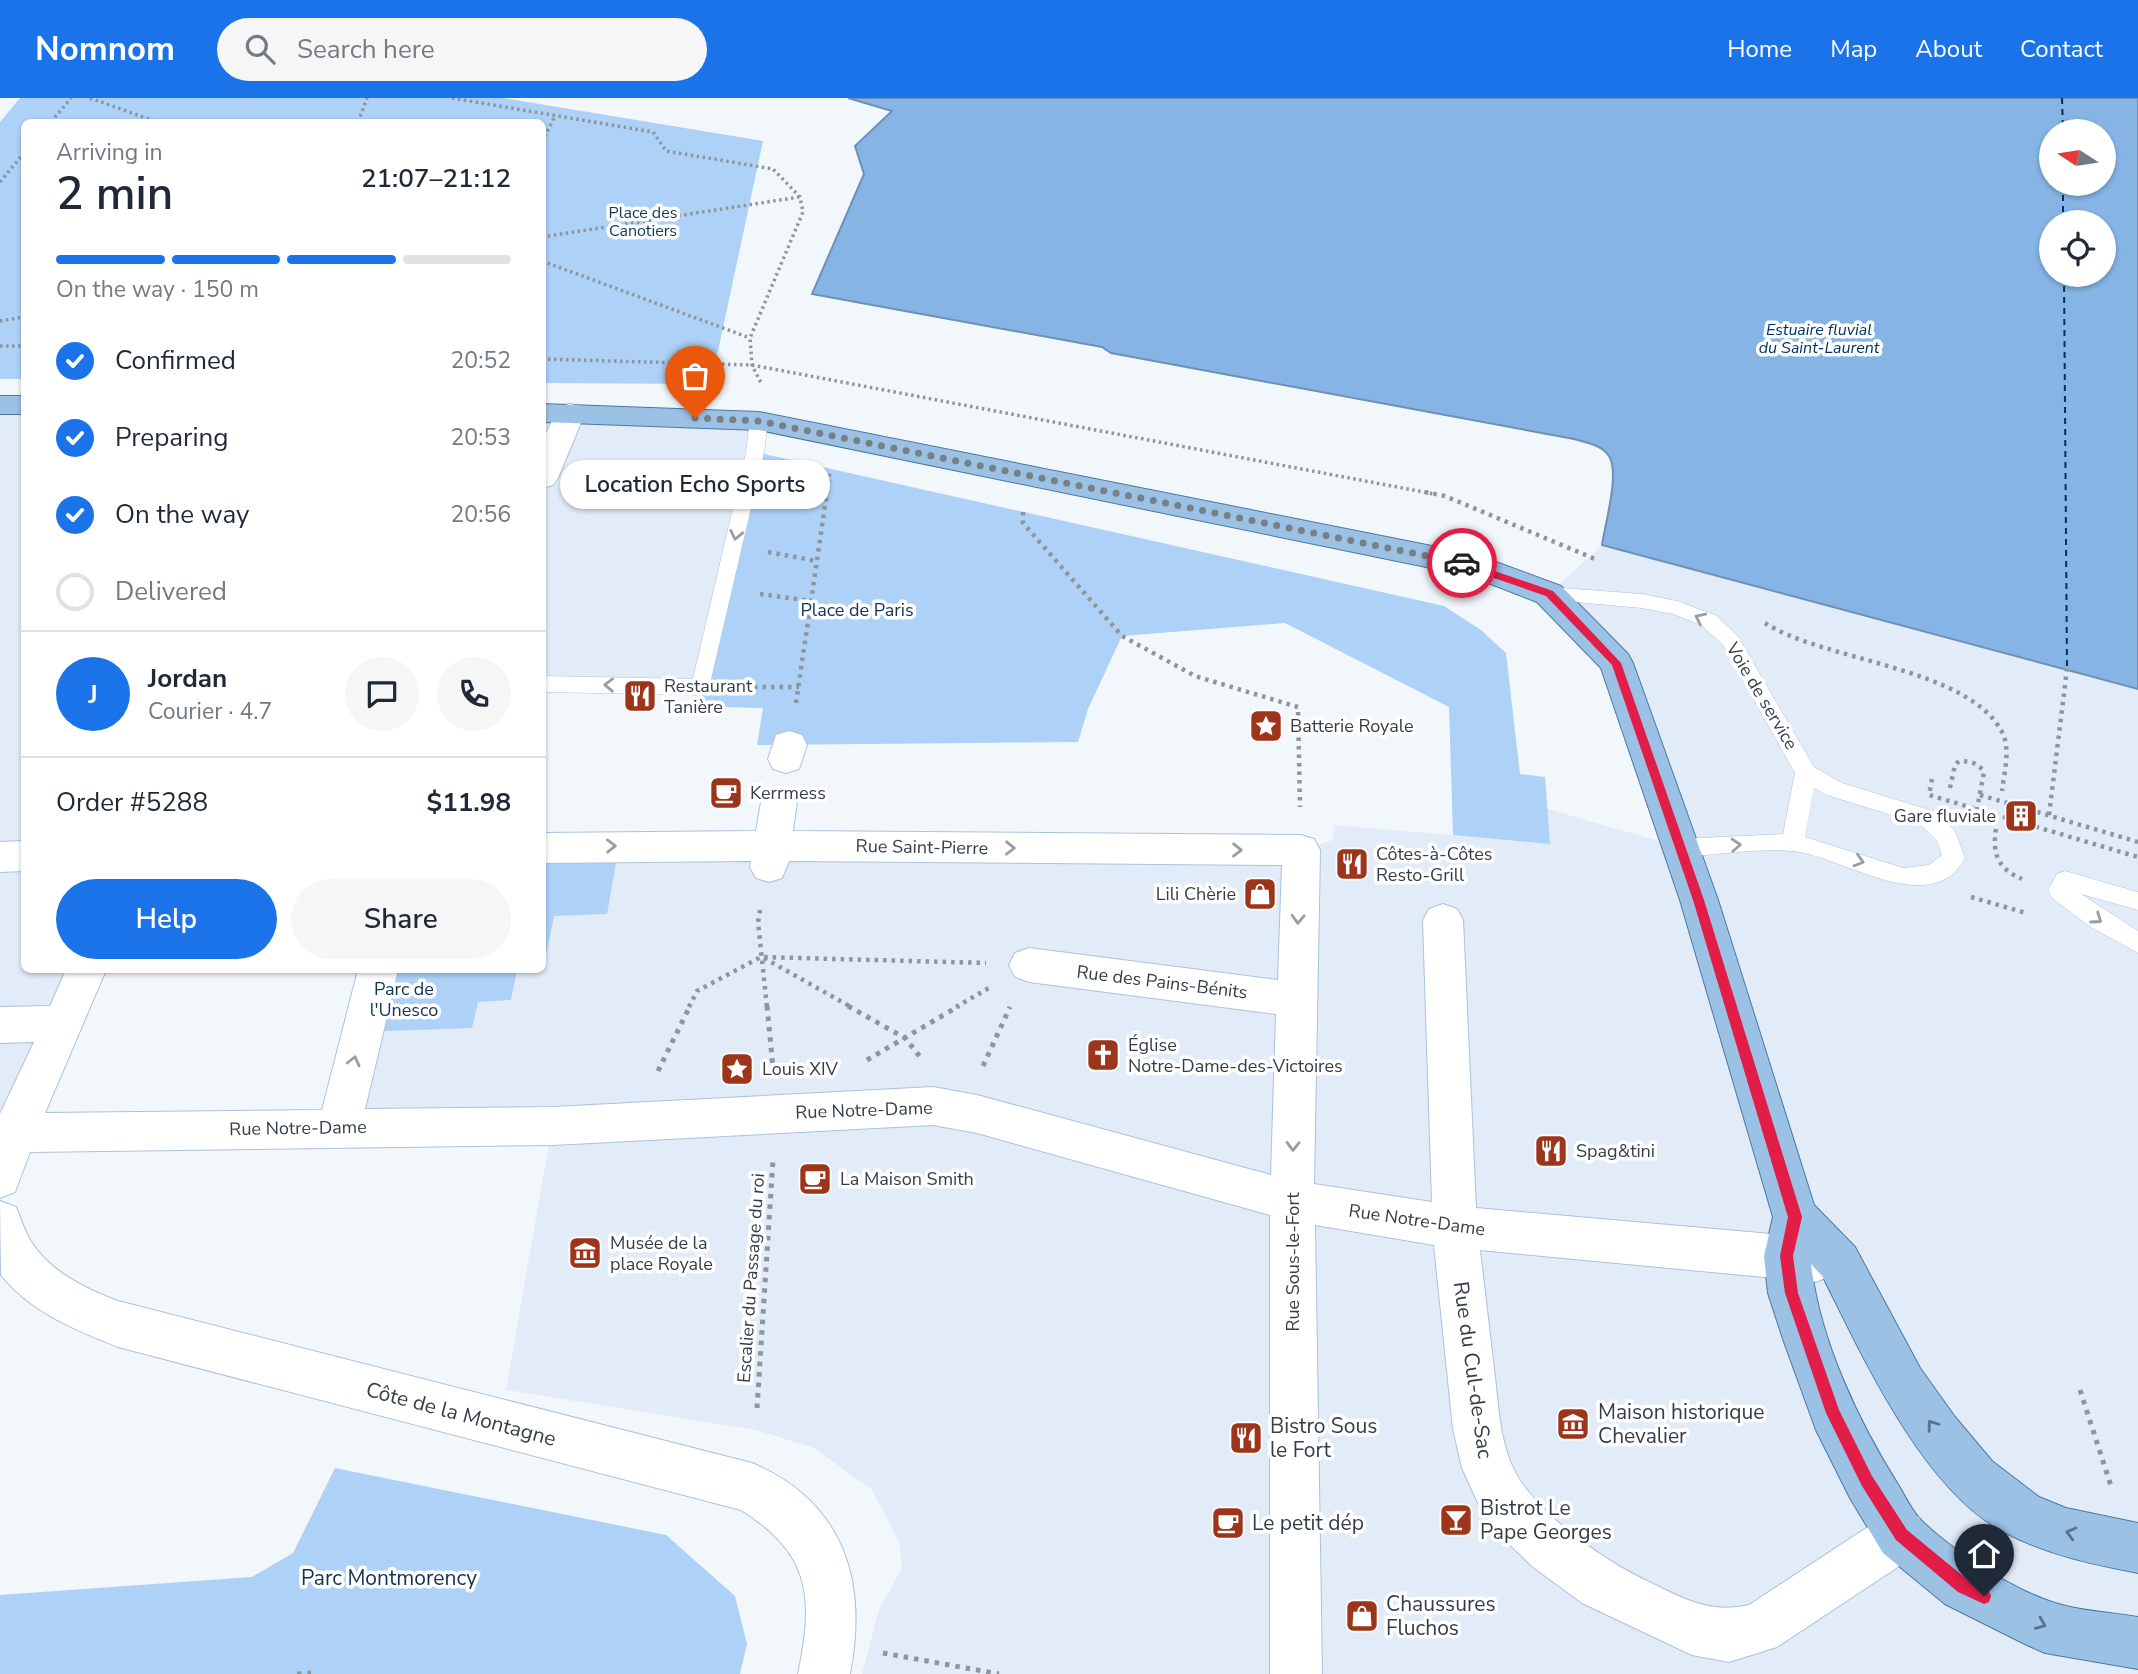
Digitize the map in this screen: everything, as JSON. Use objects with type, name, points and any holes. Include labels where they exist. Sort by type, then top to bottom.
[{"type":"main road","points":[[0,405],[21,405]]},
{"type":"main road","points":[[556,413],[759,421],[1477,566],[1549,594],[1616,663],[1699,900],[1791,1237],[1791,1293],[1833,1413],[1867,1481],[1901,1535],[1963,1586],[2045,1627],[2138,1643]]},
{"type":"main road","points":[[1791,1237],[1839,1262],[1903,1385],[1938,1434],[1975,1478],[2022,1515],[2066,1533],[2138,1548]]},
{"type":"street","points":[[546,459],[556,413]]},
{"type":"street","points":[[771,856],[779,802]]},
{"type":"street","name":"Rue Saint-Pierre","points":[[546,848],[771,856],[1301,850]]},
{"type":"street","name":"Rue Sous-le-Fort","points":[[1296,1674],[1292,1201],[1295,999],[1301,850]]},
{"type":"street","points":[[0,857],[21,856]]},
{"type":"street","name":"Rue du Cul-de-Sac","points":[[1443,920],[1455,1227],[1477,1429],[1487,1468],[1501,1496],[1551,1549],[1600,1585],[1692,1629],[1729,1636],[1759,1629],[1901,1535]]},
{"type":"street","name":"Rue des Pains-Bénits","points":[[1029,965],[1295,999]]},
{"type":"street","points":[[0,1178],[7,1132],[85,973]]},
{"type":"street","points":[[338,1128],[377,973]]},
{"type":"street","points":[[0,1025],[61,1023]]},
{"type":"street","name":"Rue Notre-Dame","points":[[7,1132],[633,1122],[776,1132],[907,1105],[933,1106],[963,1111],[1292,1201],[1455,1227],[1791,1237]]},
{"type":"street","name":"Côte de la Montagne","points":[[0,1222],[4,1237],[18,1263],[38,1285],[72,1307],[118,1324],[752,1488],[788,1512],[816,1546],[832,1591],[832,1643],[824,1674]]},
{"type":"lane","points":[[546,684],[701,687],[759,421]]},
{"type":"lane","name":"Voie de service","points":[[1549,594],[1642,601],[1677,607],[1708,620],[1730,640],[1807,773]]},
{"type":"lane","points":[[1679,848],[1793,842],[1863,862],[1902,877],[1934,874],[1954,858],[1947,837],[1928,818],[1835,789],[1807,773],[1793,842]]},
{"type":"lane","points":[[2062,885],[2138,894]]},
{"type":"lane","points":[[2062,885],[2138,901]]},
{"type":"lane","points":[[2062,885],[2097,919],[2138,943]]},
{"type":"path","points":[[54,119],[71,98]]},
{"type":"path","points":[[90,98],[149,119]]},
{"type":"path","points":[[359,119],[368,98]]},
{"type":"path","points":[[452,98],[653,132],[666,151],[773,169],[800,197],[803,212],[751,338],[752,365]]},
{"type":"path","points":[[546,134],[555,116]]},
{"type":"path","points":[[0,182],[21,157]]},
{"type":"path","points":[[546,236],[800,197]]},
{"type":"path","points":[[546,262],[751,338]]},
{"type":"path","points":[[0,321],[21,318]]},
{"type":"path","points":[[0,346],[21,346]]},
{"type":"path","points":[[787,752],[831,467]]},
{"type":"path","points":[[1023,512],[1023,523],[1122,636],[1195,676],[1298,707],[1301,850]]},
{"type":"path","points":[[734,542],[780,555],[817,561]]},
{"type":"path","points":[[724,589],[811,601]]},
{"type":"path","points":[[2049,815],[2067,669]]},
{"type":"path","points":[[701,687],[799,687]]},
{"type":"path","points":[[1949,792],[1955,765],[1964,761],[1974,763],[1984,772],[1977,809]]},
{"type":"path","points":[[1932,779],[1929,795],[2138,857]]},
{"type":"path","points":[[1980,794],[2138,842]]},
{"type":"path","points":[[1996,829],[1992,849],[1996,862],[2014,876],[2062,885]]},
{"type":"path","points":[[1902,877],[2033,915]]},
{"type":"path","name":"Escalier du Passage du roi","points":[[757,1408],[776,1132],[758,922]]},
{"type":"path","points":[[761,957],[905,1038],[963,1111],[1029,965]]},
{"type":"path","points":[[633,1122],[697,991],[761,957],[1029,965]]},
{"type":"path","points":[[859,1065],[1029,965]]},
{"type":"path","points":[[881,1653],[999,1674]]},
{"type":"path","points":[[297,1674],[311,1673]]},
{"type":"shaded area","points":[[0,405],[21,405],[21,973],[85,973],[61,1023],[0,1133]]},
{"type":"shaded area","points":[[546,413],[759,421],[701,687],[546,684]]},
{"type":"shaded area","points":[[1602,545],[2138,689],[2138,1674],[862,1674],[879,1610],[902,1568],[899,1542],[872,1490],[814,1448],[756,1430],[506,1390],[552,1126],[339,1128],[377,973],[546,973],[546,848],[1301,850],[1333,840],[1334,825],[1452,835],[1548,809],[1679,847],[1626,691],[1549,594]]},
{"type":"green space","name":"Place des Canotiers","points":[[20,98],[503,98],[763,141],[718,351],[702,384],[546,383],[546,119],[21,119],[21,379],[0,379],[0,122]]},
{"type":"green space","name":"Place de Paris","points":[[755,452],[1444,606],[1481,630],[1506,653],[1520,774],[1545,777],[1550,844],[1453,835],[1449,707],[1285,623],[1122,636],[1088,709],[1078,742],[757,745],[763,708],[722,707],[700,702]]},
{"type":"green space","points":[[619,846],[607,914],[554,916],[546,956],[546,848]]},
{"type":"green space","name":"Parc de l'Unesco","points":[[377,973],[516,973],[511,1000],[478,1002],[472,1028],[361,1032]]},
{"type":"green space","name":"Parc Montmorency","points":[[335,1468],[666,1535],[735,1596],[747,1644],[740,1674],[0,1674],[0,1595],[252,1577],[293,1553]]},
{"type":"water","name":"Estuaire fluvial du Saint-Laurent","points":[[848,98],[2138,98],[2138,689],[1602,545],[1611,499],[1612,464],[1606,452],[1588,443],[1111,353],[1102,347],[812,294],[864,174],[855,146],[892,111]]},
{"type":"ferry route","points":[[2062,98],[2063,119]]},
{"type":"ferry route","points":[[2063,196],[2063,210]]},
{"type":"ferry route","points":[[2064,287],[2067,669]]},
{"type":"way so far","points":[[695,418],[759,421],[1462,563]]},
{"type":"place","name":"Location Echo Sports","points":[[695,418]]},
{"type":"place","name":"Restaurant Tanière","points":[[640,696]]},
{"type":"place","name":"Batterie Royale","points":[[1266,726]]},
{"type":"place","name":"Kerrmess","points":[[726,793]]},
{"type":"place","name":"Gare fluviale","points":[[2021,816]]},
{"type":"place","name":"Côtes-à-Côtes Resto-Grill","points":[[1352,864]]},
{"type":"place","name":"Lili Chèrie","points":[[1260,894]]},
{"type":"place","name":"Église Notre-Dame-des-Victoires","points":[[1103,1055]]},
{"type":"place","name":"Louis XIV","points":[[737,1069]]},
{"type":"place","name":"Spag&tini","points":[[1551,1151]]},
{"type":"place","name":"La Maison Smith","points":[[815,1179]]},
{"type":"place","name":"Musée de la place Royale","points":[[585,1253]]},
{"type":"place","name":"Maison historique Chevalier","points":[[1573,1424]]},
{"type":"place","name":"Bistro Sous le Fort","points":[[1246,1438]]},
{"type":"place","name":"Bistrot Le Pape Georges","points":[[1456,1520]]},
{"type":"place","name":"Le petit dép","points":[[1228,1523]]},
{"type":"place","name":"Chaussures Fluchos","points":[[1362,1616]]},
{"type":"route","points":[[1462,563],[1477,566],[1549,594],[1616,663],[1699,900],[1795,1217],[1787,1256],[1791,1293],[1833,1413],[1867,1481],[1901,1535],[1963,1586],[1984,1596]]}]
